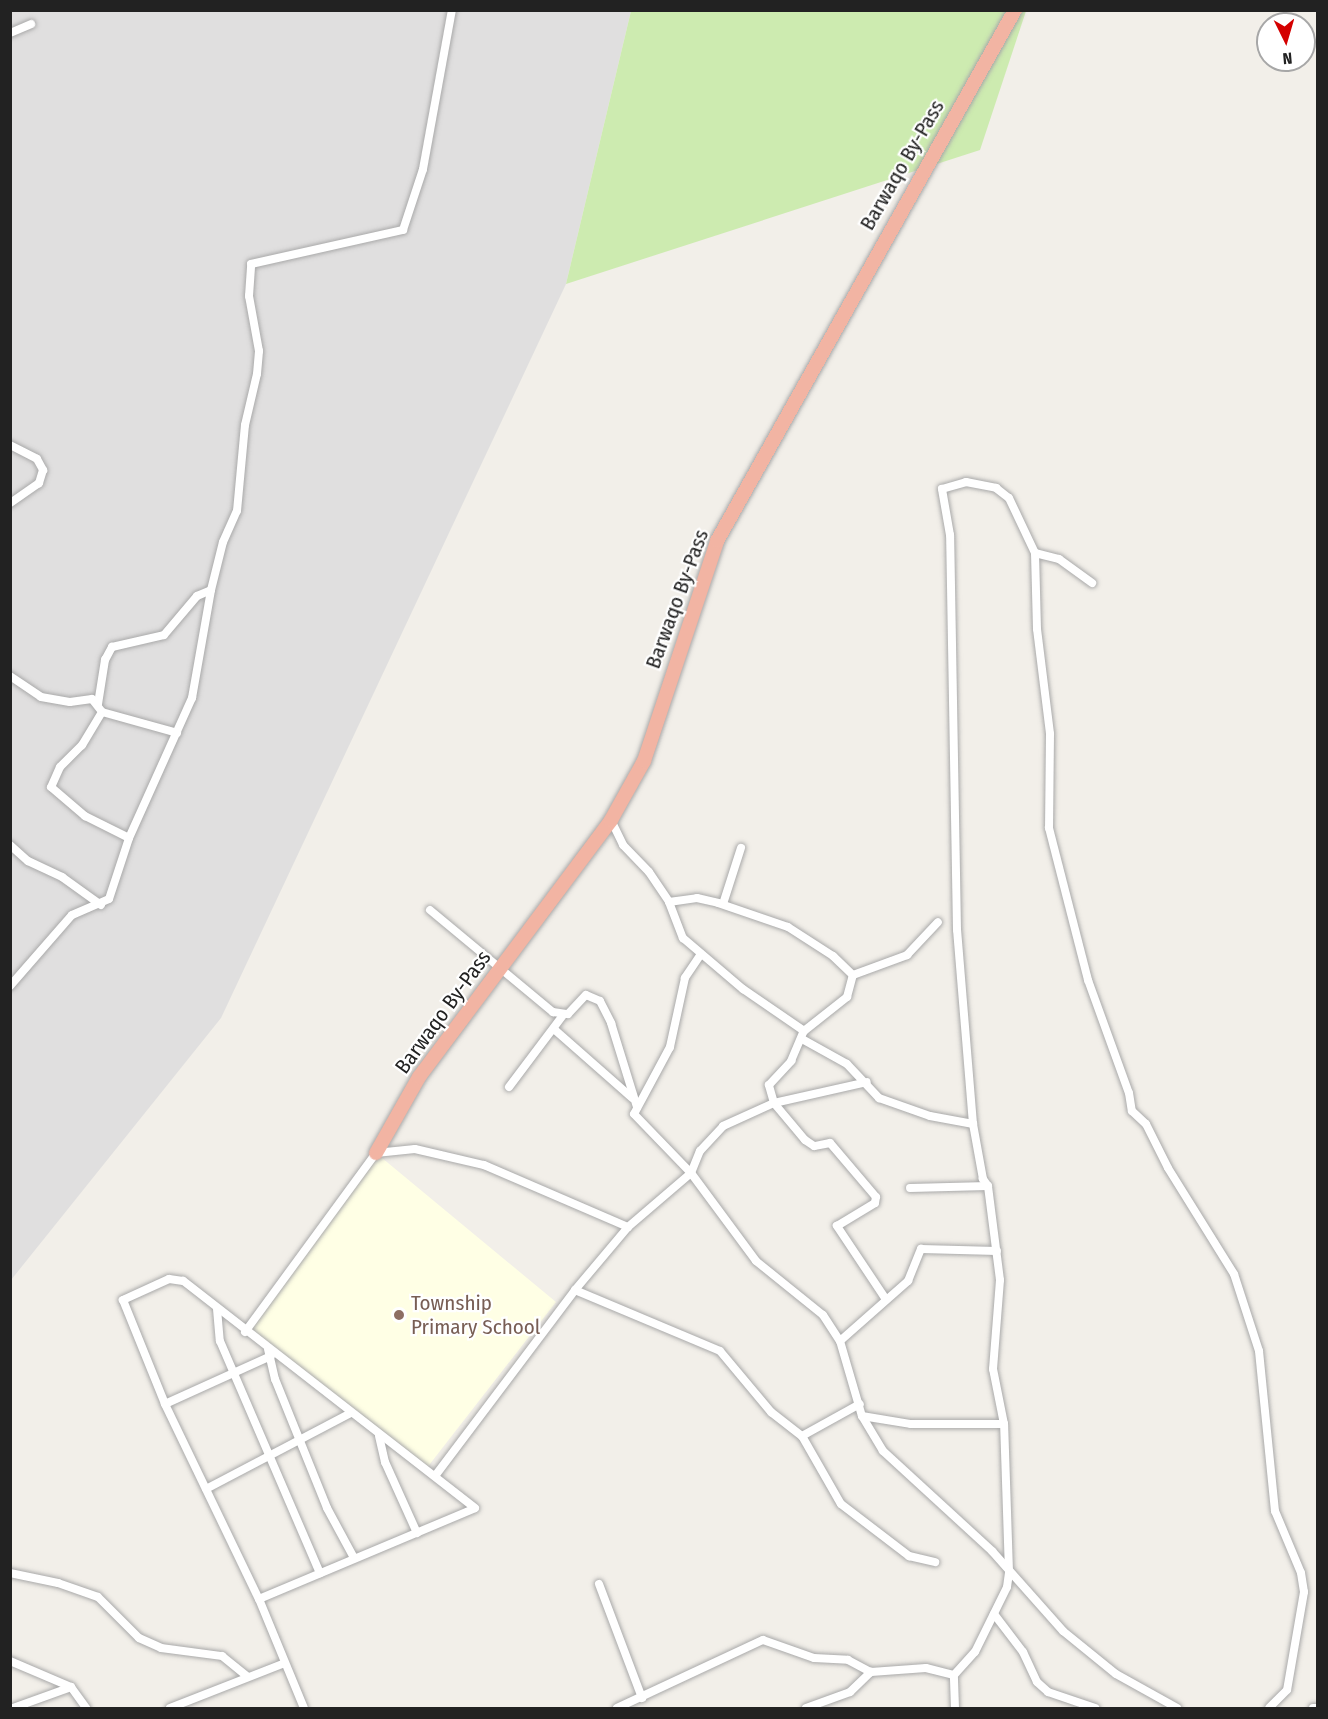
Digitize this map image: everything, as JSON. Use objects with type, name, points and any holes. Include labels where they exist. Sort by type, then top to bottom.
[{"type":"highway","name":"Barwaqo By-Pass","points":[[376,1153],[419,1077],[611,820],[644,761],[717,541],[871,261],[1015,10]]},
{"type":"street","points":[[10,986],[65,921],[84,909],[101,906],[109,899],[129,838],[192,698],[211,590],[223,542],[237,511],[245,425],[257,375],[259,351],[249,296],[251,264],[404,230],[423,169],[452,10]]},
{"type":"street","points":[[10,41],[12,32],[31,24]]},
{"type":"street","points":[[10,445],[37,459],[43,470],[39,483],[10,503]]},
{"type":"street","points":[[955,1708],[954,1675],[972,1658],[1007,1587],[1009,1572],[1004,1424],[993,1369],[999,1322],[997,1251],[988,1186],[983,1179],[973,1124],[957,930],[950,535],[942,489],[966,482],[996,488],[1009,498],[1035,553],[1037,629],[1050,734],[1047,782],[1049,828],[1088,980],[1129,1093],[1132,1111],[1146,1124],[1168,1168],[1234,1274],[1259,1352],[1275,1511],[1301,1573],[1304,1592],[1287,1690],[1269,1708]]},
{"type":"street","points":[[1035,553],[1059,560],[1092,583]]},
{"type":"street","points":[[129,838],[85,816],[51,787],[60,767],[82,745],[100,708],[105,660],[112,647],[164,635],[197,596],[211,590]]},
{"type":"street","points":[[10,676],[41,697],[70,702],[92,699],[100,708],[177,733]]},
{"type":"street","points":[[611,820],[623,845],[649,872],[669,902],[683,938],[701,954],[803,1035],[867,1082],[879,1098],[930,1116],[973,1124]]},
{"type":"street","points":[[10,845],[28,861],[62,877],[101,906]]},
{"type":"street","points":[[723,904],[741,848]]},
{"type":"street","points":[[669,902],[697,898],[723,904],[800,933],[853,975]]},
{"type":"street","points":[[430,910],[553,1012],[563,1015]]},
{"type":"street","points":[[853,975],[907,955],[938,922]]},
{"type":"street","points":[[701,954],[685,978],[670,1047],[636,1104],[634,1114],[691,1173],[756,1261],[823,1315],[840,1341],[862,1416],[883,1451],[938,1505],[972,1532],[1063,1631],[1116,1674],[1177,1708]]},
{"type":"street","points":[[853,975],[847,997],[803,1035],[785,1070],[769,1086],[774,1103],[805,1140],[814,1146],[830,1143],[876,1197],[876,1203],[837,1226],[885,1298]]},
{"type":"street","points":[[509,1087],[555,1030],[563,1015],[586,995],[600,1001],[611,1023],[636,1104]]},
{"type":"street","points":[[555,1030],[615,1079],[636,1104]]},
{"type":"street","points":[[435,1476],[575,1290],[628,1227],[691,1173],[700,1151],[723,1126],[774,1103],[867,1082]]},
{"type":"street","points":[[245,1332],[376,1153],[415,1149],[484,1165],[628,1227]]},
{"type":"street","points":[[910,1188],[988,1186]]},
{"type":"street","points":[[840,1341],[913,1274],[921,1249],[997,1251]]},
{"type":"street","points":[[259,1599],[475,1508],[175,1279],[123,1300],[165,1404],[259,1599],[304,1708]]},
{"type":"street","points":[[575,1290],[720,1351],[771,1412],[802,1436],[841,1504],[909,1557],[935,1562]]},
{"type":"street","points":[[216,1309],[220,1341],[234,1371],[252,1421],[272,1456],[288,1505],[320,1573]]},
{"type":"street","points":[[165,1404],[269,1352]]},
{"type":"street","points":[[269,1352],[275,1378],[327,1508],[354,1558]]},
{"type":"street","points":[[802,1436],[860,1404]]},
{"type":"street","points":[[206,1489],[351,1413]]},
{"type":"street","points":[[862,1416],[910,1424],[1004,1424]]},
{"type":"street","points":[[379,1436],[385,1462],[417,1533]]},
{"type":"street","points":[[10,1573],[58,1582],[98,1597],[139,1638],[161,1648],[222,1656],[247,1676]]},
{"type":"street","points":[[599,1584],[642,1698]]},
{"type":"street","points":[[994,1614],[1023,1652],[1042,1687],[1095,1708]]},
{"type":"street","points":[[618,1708],[633,1706],[642,1698],[763,1640],[814,1658],[848,1660],[871,1672],[926,1668],[954,1675]]},
{"type":"street","points":[[10,1661],[71,1687],[86,1708]]},
{"type":"street","points":[[170,1708],[285,1663]]},
{"type":"street","points":[[806,1708],[856,1688],[871,1672]]},
{"type":"street","points":[[13,1708],[71,1687]]},
{"type":"shaded area","points":[[11,11],[631,11],[566,284],[221,1018],[11,1280]]},
{"type":"shaded area","name":"Township Primary School","points":[[376,1153],[556,1302],[426,1469],[243,1329]]},
{"type":"green space","points":[[631,11],[1026,11],[980,150],[566,284]]},
{"type":"place","name":"Township Primary School","points":[[399,1315]]}]
